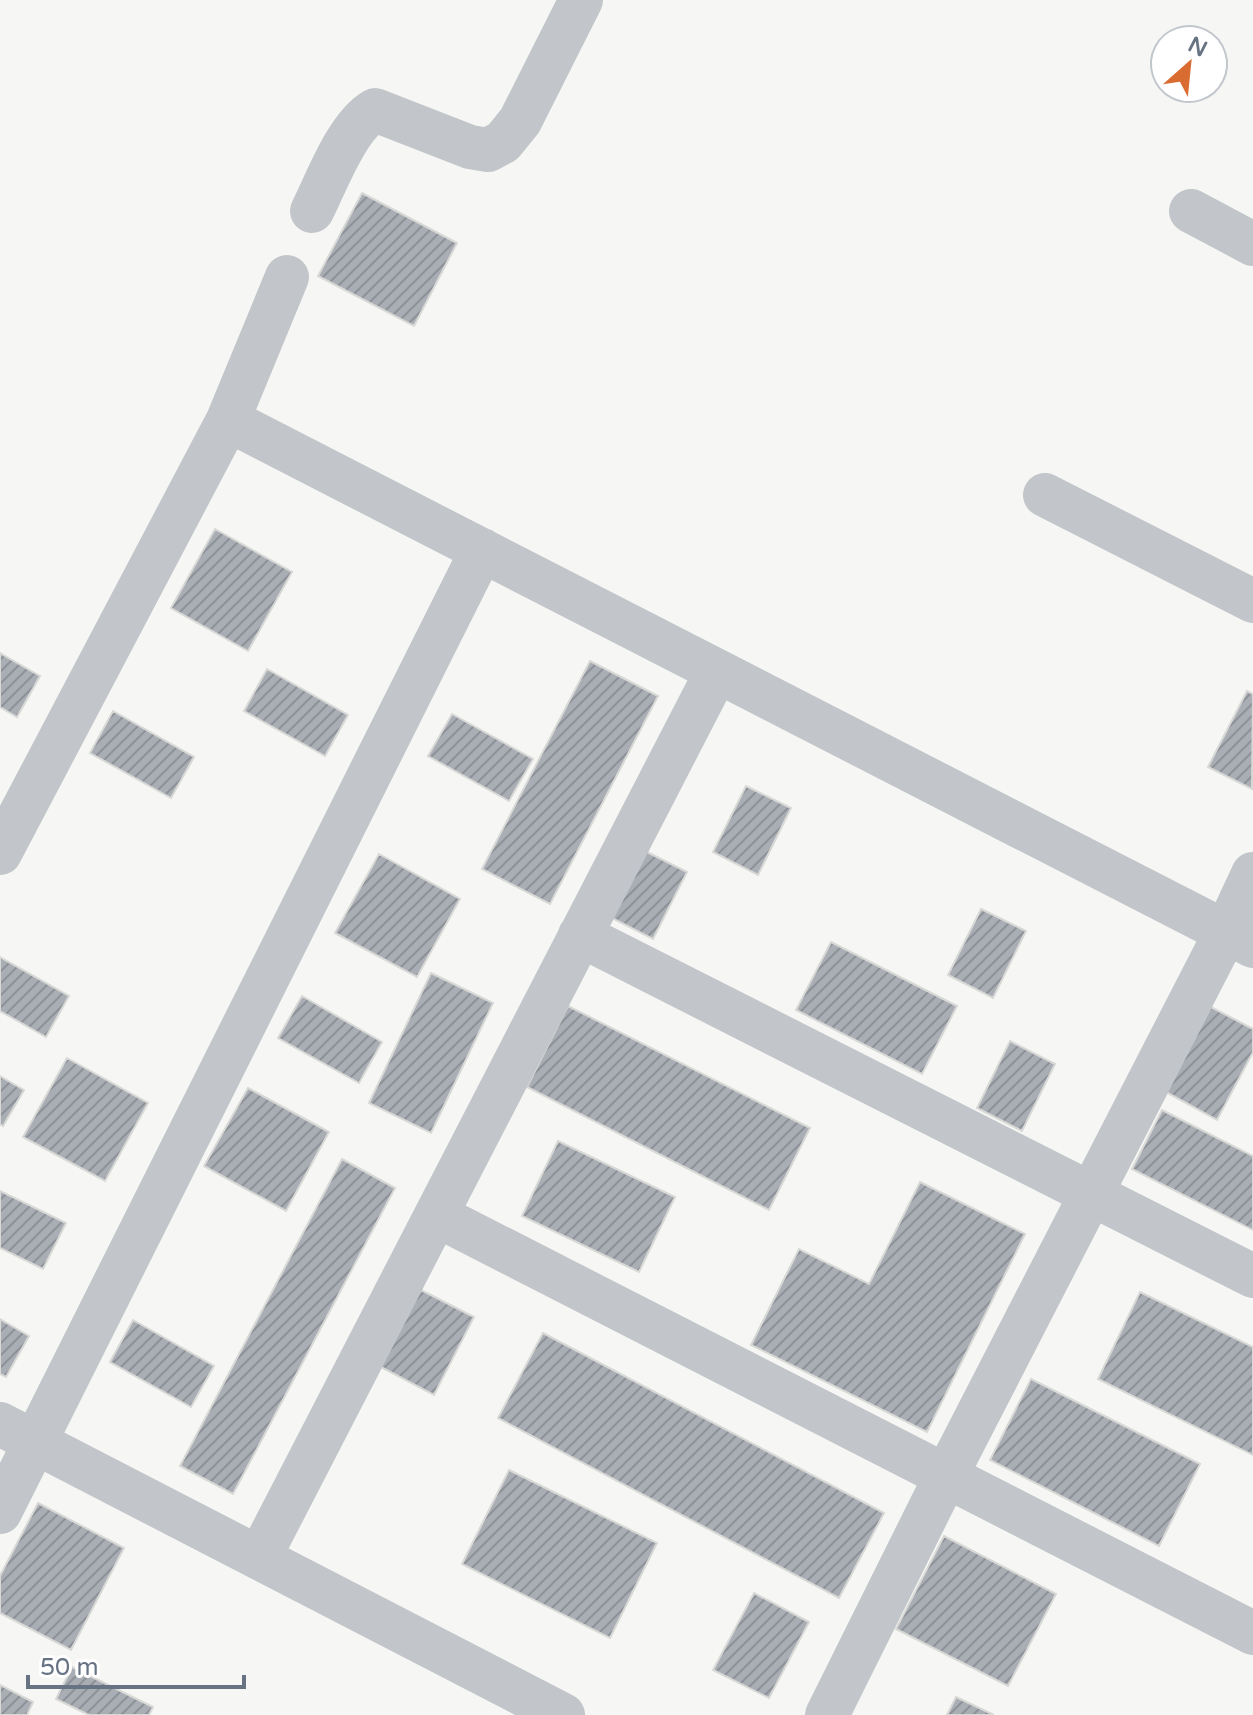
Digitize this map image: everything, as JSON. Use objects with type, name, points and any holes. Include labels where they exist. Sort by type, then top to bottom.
[{"type":"street","points":[[312,211],[354,131],[364,116],[375,110],[470,147],[488,150],[503,142],[520,121],[581,0]]},
{"type":"street","points":[[1191,211],[1253,244]]},
{"type":"street","points":[[0,853],[228,420],[287,277]]},
{"type":"street","points":[[228,420],[1240,939]]},
{"type":"street","points":[[1045,495],[1253,601]]},
{"type":"street","points":[[0,1512],[18,1433],[482,550]]},
{"type":"street","points":[[259,1558],[717,671]]},
{"type":"street","points":[[827,1715],[1089,1195],[1240,939],[1253,874]]},
{"type":"street","points":[[580,935],[1253,1276]]},
{"type":"street","points":[[438,1216],[1253,1633]]},
{"type":"street","points":[[18,1433],[563,1715]]},
{"type":"building","points":[[362,193],[457,243],[414,326],[318,276]]},
{"type":"building","points":[[215,529],[292,572],[248,651],[171,608]]},
{"type":"building","points":[[0,653],[40,676],[17,717],[0,707]]},
{"type":"building","points":[[590,661],[658,696],[550,904],[482,869]]},
{"type":"building","points":[[267,669],[348,715],[325,756],[244,711]]},
{"type":"building","points":[[1247,691],[1253,694],[1252,789],[1208,767]]},
{"type":"building","points":[[113,711],[194,757],[171,798],[90,753]]},
{"type":"building","points":[[452,714],[533,759],[509,801],[428,756]]},
{"type":"building","points":[[746,786],[791,808],[758,875],[713,852]]},
{"type":"building","points":[[641,849],[687,872],[653,939],[608,916]]},
{"type":"building","points":[[379,854],[460,899],[417,977],[335,933]]},
{"type":"building","points":[[981,909],[1026,931],[993,998],[948,975]]},
{"type":"building","points":[[831,942],[957,1006],[922,1074],[796,1010]]},
{"type":"building","points":[[0,957],[69,996],[46,1037],[0,1011]]},
{"type":"building","points":[[431,973],[493,1003],[431,1133],[369,1103]]},
{"type":"building","points":[[302,996],[382,1042],[359,1083],[278,1038]]},
{"type":"building","points":[[568,1006],[810,1128],[769,1210],[527,1087]]},
{"type":"building","points":[[1211,1007],[1253,1029],[1253,1052],[1217,1120],[1166,1092]]},
{"type":"building","points":[[1010,1041],[1055,1064],[1022,1131],[977,1108]]},
{"type":"building","points":[[67,1058],[148,1103],[105,1181],[23,1137]]},
{"type":"building","points":[[0,1076],[24,1090],[3,1126],[0,1124]]},
{"type":"building","points":[[248,1088],[329,1132],[286,1211],[204,1166]]},
{"type":"building","points":[[1162,1110],[1253,1156],[1253,1230],[1132,1169]]},
{"type":"building","points":[[558,1141],[675,1197],[639,1272],[522,1216]]},
{"type":"building","points":[[342,1159],[395,1188],[233,1494],[180,1466]]},
{"type":"building","points":[[920,1182],[1025,1234],[927,1432],[751,1345],[799,1249],[869,1284]]},
{"type":"building","points":[[0,1191],[66,1223],[43,1269],[0,1248]]},
{"type":"building","points":[[419,1289],[474,1317],[434,1395],[379,1366]]},
{"type":"building","points":[[1140,1292],[1253,1347],[1253,1455],[1098,1379]]},
{"type":"building","points":[[0,1319],[29,1336],[6,1377],[0,1374]]},
{"type":"building","points":[[133,1320],[214,1366],[191,1407],[110,1362]]},
{"type":"building","points":[[543,1333],[884,1513],[839,1598],[498,1418]]},
{"type":"building","points":[[1031,1379],[1200,1464],[1159,1546],[990,1460]]},
{"type":"building","points":[[509,1470],[657,1543],[610,1638],[462,1564]]},
{"type":"building","points":[[38,1503],[124,1548],[71,1650],[0,1613],[0,1576]]},
{"type":"building","points":[[944,1536],[1056,1594],[1008,1686],[896,1629]]},
{"type":"building","points":[[754,1593],[809,1622],[769,1698],[713,1670]]},
{"type":"building","points":[[72,1667],[153,1707],[149,1715],[89,1715],[56,1699]]},
{"type":"building","points":[[0,1685],[33,1702],[27,1715],[0,1715]]},
{"type":"building","points":[[956,1697],[994,1715],[947,1715]]}]
